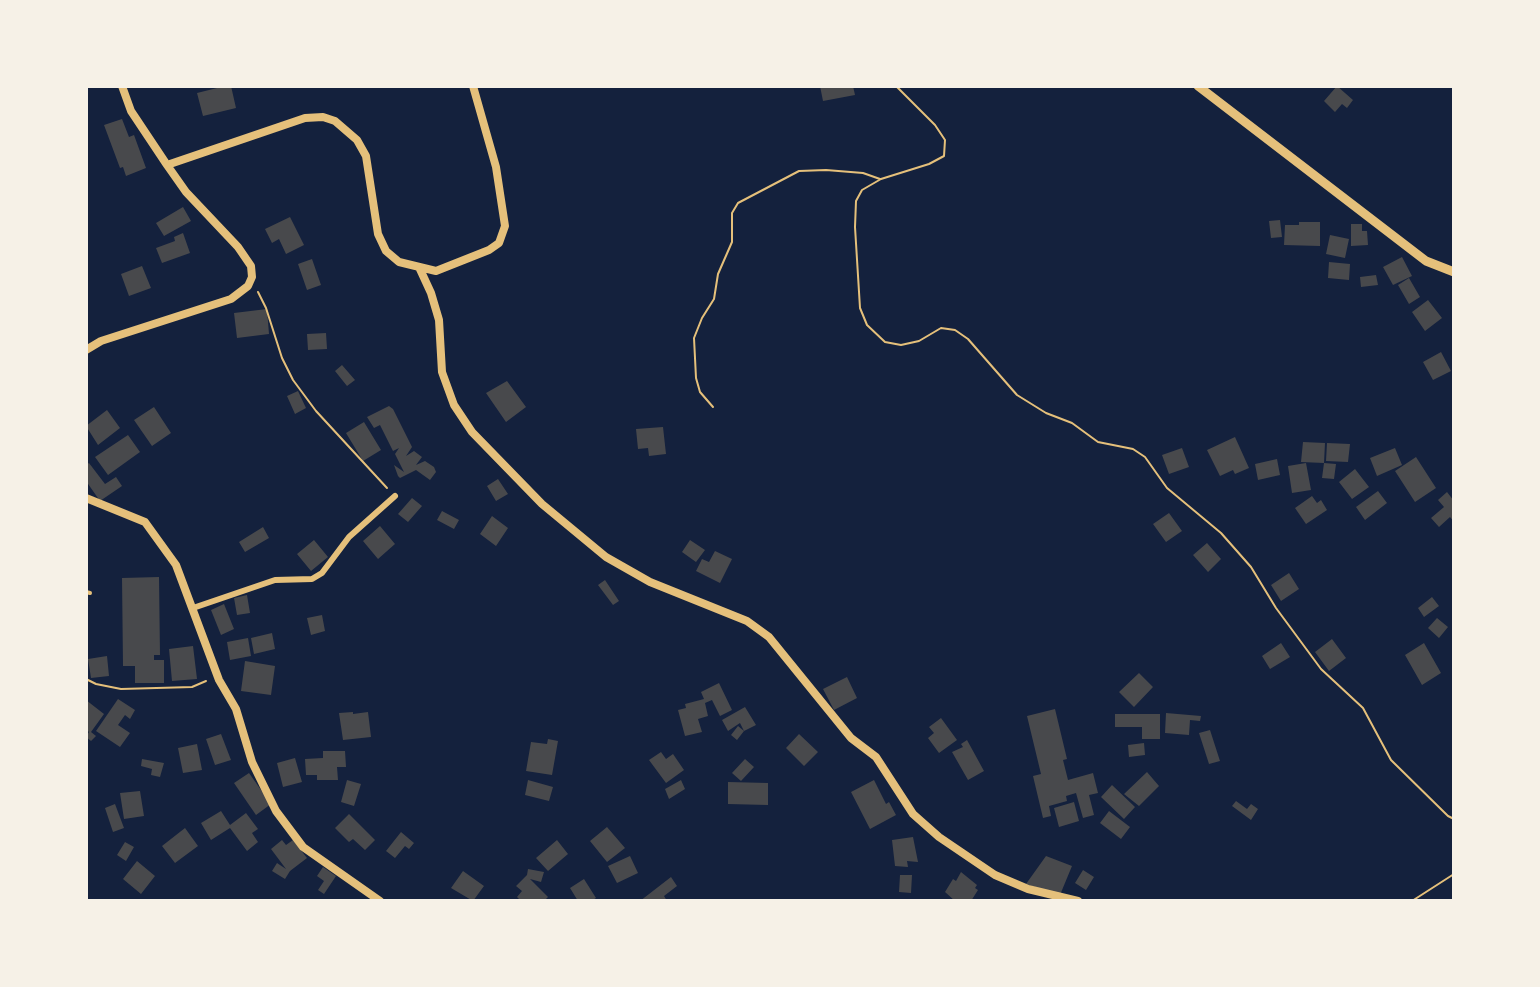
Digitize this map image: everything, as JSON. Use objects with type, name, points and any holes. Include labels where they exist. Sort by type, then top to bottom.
[{"type":"street","points":[[86,350],[101,341],[231,299],[250,282],[252,271],[245,257],[186,192],[167,165],[131,111],[122,86]]},
{"type":"street","points":[[167,165],[305,118],[323,117],[335,121],[357,140],[366,156],[378,234],[386,251],[399,262],[436,271],[470,260],[499,243],[505,226],[496,167],[473,86]]},
{"type":"street","points":[[1198,86],[1426,261],[1454,272]]},
{"type":"street","points":[[419,267],[439,320],[442,372],[454,405],[472,432],[542,504],[606,557],[650,582],[747,621],[769,637],[851,738],[876,757],[913,814],[939,837],[995,875],[1028,889],[1078,901]]},
{"type":"street","points":[[193,608],[275,580],[312,579],[322,573],[349,537],[395,496]]},
{"type":"street","points":[[86,498],[145,522],[176,565],[219,680],[236,709],[252,762],[276,811],[293,835],[316,856],[380,901]]},
{"type":"path","points":[[896,86],[935,125],[945,140],[944,156],[881,179],[862,190],[856,201],[860,308],[867,325],[885,342],[901,345],[919,341],[941,328],[955,330],[968,339],[1017,395],[1046,413],[1072,423],[1098,442],[1133,449],[1145,457],[1167,488],[1221,533],[1251,567],[1276,608],[1321,669],[1363,708],[1391,760],[1454,819]]},
{"type":"path","points":[[713,407],[700,392],[696,378],[694,338],[714,299],[718,274],[732,242],[732,213],[738,203],[799,171],[863,173],[881,179]]},
{"type":"path","points":[[250,282],[266,308],[282,358],[293,380],[316,411],[395,496]]},
{"type":"path","points":[[86,679],[121,689],[192,687],[219,680]]},
{"type":"path","points":[[1412,901],[1454,874]]},
{"type":"building","points":[[231,86],[236,108],[203,116],[197,93]]},
{"type":"building","points":[[820,86],[853,86],[855,95],[823,101]]},
{"type":"building","points":[[1337,86],[1353,100],[1347,108],[1342,104],[1335,112],[1324,101]]},
{"type":"building","points":[[122,119],[129,137],[134,135],[146,168],[126,176],[104,125]]},
{"type":"building","points":[[183,207],[191,221],[164,236],[156,223]]},
{"type":"building","points":[[290,217],[304,245],[286,254],[279,239],[272,243],[265,229]]},
{"type":"building","points":[[1280,220],[1282,237],[1271,238],[1269,221]]},
{"type":"building","points":[[1299,222],[1320,222],[1320,246],[1284,245],[1285,225],[1299,225]]},
{"type":"building","points":[[1351,224],[1362,224],[1362,231],[1367,231],[1368,245],[1351,246]]},
{"type":"building","points":[[183,233],[190,253],[162,263],[156,248],[175,241],[174,237]]},
{"type":"building","points":[[1330,235],[1349,239],[1345,258],[1326,254]]},
{"type":"building","points":[[1402,257],[1412,276],[1393,285],[1383,267]]},
{"type":"building","points":[[312,259],[321,285],[307,290],[298,264]]},
{"type":"building","points":[[1329,262],[1350,264],[1349,280],[1328,278]]},
{"type":"building","points":[[142,266],[151,288],[129,296],[121,274]]},
{"type":"building","points":[[1376,275],[1378,285],[1361,287],[1360,277]]},
{"type":"building","points":[[1409,278],[1420,297],[1409,304],[1398,285]]},
{"type":"building","points":[[1428,300],[1442,318],[1425,331],[1412,312]]},
{"type":"building","points":[[267,309],[269,334],[237,338],[234,313]]},
{"type":"building","points":[[326,333],[327,349],[308,350],[307,334]]},
{"type":"building","points":[[1441,352],[1451,371],[1433,380],[1423,362]]},
{"type":"building","points":[[342,365],[355,380],[347,386],[335,371]]},
{"type":"building","points":[[507,381],[526,407],[506,422],[486,393]]},
{"type":"building","points":[[298,391],[306,408],[295,414],[287,396]]},
{"type":"building","points":[[389,406],[412,447],[406,456],[414,451],[422,457],[416,465],[425,461],[434,467],[436,472],[430,480],[416,470],[400,478],[398,476],[394,465],[404,472],[395,454],[399,448],[393,451],[380,425],[374,428],[367,417]]},
{"type":"building","points":[[154,407],[171,433],[152,446],[134,420]]},
{"type":"building","points":[[107,410],[120,428],[98,445],[86,426]]},
{"type":"building","points":[[364,422],[381,450],[363,461],[346,433]]},
{"type":"building","points":[[663,427],[666,454],[649,456],[648,448],[638,449],[636,429]]},
{"type":"building","points":[[128,435],[140,452],[108,475],[95,457]]},
{"type":"building","points":[[1235,437],[1249,468],[1220,476],[1207,450]]},
{"type":"building","points":[[1303,442],[1325,443],[1324,463],[1301,462]]},
{"type":"building","points":[[1327,443],[1350,444],[1348,462],[1326,461]]},
{"type":"building","points":[[1182,448],[1189,467],[1169,474],[1162,455]]},
{"type":"building","points":[[1395,448],[1402,465],[1377,476],[1370,458]]},
{"type":"building","points":[[1416,457],[1436,488],[1415,502],[1395,471]]},
{"type":"building","points":[[1277,459],[1280,475],[1258,480],[1255,464]]},
{"type":"building","points":[[89,463],[105,484],[116,477],[122,486],[100,501],[86,481],[86,465]]},
{"type":"building","points":[[1306,463],[1311,490],[1292,493],[1288,466]]},
{"type":"building","points":[[1324,463],[1336,464],[1334,479],[1322,478]]},
{"type":"building","points":[[1355,469],[1369,487],[1352,499],[1339,482]]},
{"type":"building","points":[[498,479],[508,494],[496,501],[487,486]]},
{"type":"building","points":[[1378,491],[1387,503],[1365,520],[1356,507]]},
{"type":"building","points":[[1447,492],[1454,501],[1454,522],[1450,517],[1439,527],[1431,518],[1444,507],[1438,500]]},
{"type":"building","points":[[1312,496],[1317,503],[1321,500],[1327,510],[1306,524],[1295,508]]},
{"type":"building","points":[[412,498],[422,506],[408,522],[398,514]]},
{"type":"building","points":[[442,511],[459,520],[454,529],[437,520]]},
{"type":"building","points":[[1169,513],[1182,531],[1166,542],[1153,524]]},
{"type":"building","points":[[492,516],[508,528],[496,546],[480,534]]},
{"type":"building","points":[[380,526],[395,544],[378,559],[363,541]]},
{"type":"building","points":[[263,527],[269,538],[245,552],[239,542]]},
{"type":"building","points":[[314,540],[328,557],[311,571],[297,554]]},
{"type":"building","points":[[690,540],[705,550],[696,562],[682,552]]},
{"type":"building","points":[[1207,543],[1221,559],[1208,572],[1193,555]]},
{"type":"building","points":[[715,551],[732,559],[720,583],[696,571],[702,559],[709,562]]},
{"type":"building","points":[[1289,573],[1299,589],[1281,601],[1271,585]]},
{"type":"building","points":[[159,577],[160,655],[154,655],[154,660],[164,660],[164,683],[135,683],[135,666],[123,666],[122,578]]},
{"type":"building","points":[[605,580],[619,601],[613,605],[598,585]]},
{"type":"building","points":[[247,595],[250,613],[237,615],[234,598]]},
{"type":"building","points":[[1432,597],[1439,606],[1424,617],[1418,608]]},
{"type":"building","points":[[224,604],[234,629],[221,635],[211,610]]},
{"type":"building","points":[[322,615],[325,631],[311,635],[307,618]]},
{"type":"building","points":[[1437,618],[1448,627],[1439,638],[1428,628]]},
{"type":"building","points":[[272,633],[275,649],[254,654],[251,638]]},
{"type":"building","points":[[248,638],[251,656],[230,660],[227,642]]},
{"type":"building","points":[[1332,639],[1346,658],[1329,671],[1315,652]]},
{"type":"building","points":[[1281,643],[1290,657],[1270,669],[1262,656]]},
{"type":"building","points":[[1424,643],[1441,673],[1422,685],[1405,655]]},
{"type":"building","points":[[193,646],[197,679],[172,681],[169,649]]},
{"type":"building","points":[[107,656],[109,676],[91,678],[88,659]]},
{"type":"building","points":[[245,661],[275,666],[271,695],[241,691]]},
{"type":"building","points":[[1139,673],[1153,687],[1134,707],[1119,692]]},
{"type":"building","points":[[847,677],[857,698],[834,710],[823,689]]},
{"type":"building","points":[[719,683],[732,710],[720,716],[712,700],[705,703],[708,716],[698,719],[702,732],[685,736],[678,710],[686,708],[685,704],[704,699],[701,692]]},
{"type":"building","points":[[118,699],[135,710],[130,719],[125,715],[118,725],[130,733],[120,747],[96,731]]},
{"type":"building","points":[[86,700],[104,714],[91,732],[96,736],[91,741],[86,737],[89,732],[86,729]]},
{"type":"building","points":[[745,707],[756,725],[744,731],[740,723],[728,731],[722,720]]},
{"type":"building","points":[[1055,709],[1067,759],[1063,760],[1068,780],[1093,773],[1098,793],[1089,795],[1094,815],[1083,818],[1076,793],[1066,796],[1067,801],[1049,806],[1051,816],[1043,818],[1033,776],[1041,774],[1027,716]]},
{"type":"building","points":[[368,712],[371,737],[343,740],[339,713]]},
{"type":"building","points":[[1166,713],[1201,716],[1200,721],[1190,720],[1189,735],[1165,733]]},
{"type":"building","points":[[1115,714],[1160,714],[1160,739],[1142,739],[1142,727],[1115,727]]},
{"type":"building","points":[[941,718],[957,740],[939,753],[928,738],[934,733],[929,727]]},
{"type":"building","points":[[738,726],[744,731],[737,740],[731,735]]},
{"type":"building","points":[[1210,730],[1220,761],[1209,764],[1199,733]]},
{"type":"building","points":[[221,734],[231,760],[215,765],[206,739]]},
{"type":"building","points":[[799,734],[818,752],[804,766],[786,748]]},
{"type":"building","points":[[548,739],[558,741],[552,775],[526,771],[531,742],[547,744]]},
{"type":"building","points":[[967,740],[984,771],[968,780],[952,752],[963,747],[961,744]]},
{"type":"building","points":[[1144,743],[1145,755],[1129,757],[1128,745]]},
{"type":"building","points":[[197,744],[202,770],[183,773],[178,748]]},
{"type":"building","points":[[323,751],[345,751],[346,767],[337,767],[338,780],[317,780],[317,775],[306,775],[305,759],[323,758]]},
{"type":"building","points":[[661,752],[666,759],[673,754],[684,770],[666,783],[649,760]]},
{"type":"building","points":[[295,758],[302,782],[283,787],[277,763]]},
{"type":"building","points":[[142,759],[164,763],[160,777],[151,775],[152,769],[141,766]]},
{"type":"building","points":[[745,759],[754,767],[741,781],[732,773]]},
{"type":"building","points":[[1147,772],[1159,786],[1139,806],[1124,794]]},
{"type":"building","points":[[249,773],[271,804],[256,815],[234,783]]},
{"type":"building","points":[[347,780],[361,784],[354,806],[341,802]]},
{"type":"building","points":[[528,780],[553,787],[549,801],[525,795]]},
{"type":"building","points":[[681,780],[685,789],[669,799],[665,789]]},
{"type":"building","points":[[874,780],[886,804],[889,802],[896,815],[870,829],[851,792]]},
{"type":"building","points":[[728,782],[768,783],[768,805],[728,804]]},
{"type":"building","points":[[1112,785],[1135,807],[1124,819],[1101,797]]},
{"type":"building","points":[[140,791],[144,816],[124,819],[120,793]]},
{"type":"building","points":[[1236,801],[1247,809],[1251,804],[1258,809],[1251,820],[1232,806]]},
{"type":"building","points":[[1074,802],[1079,821],[1059,827],[1054,808]]},
{"type":"building","points":[[115,804],[124,828],[113,832],[105,808]]},
{"type":"building","points":[[221,811],[230,825],[246,813],[258,829],[252,833],[258,842],[247,851],[230,828],[211,840],[201,823]]},
{"type":"building","points":[[1109,811],[1130,827],[1121,839],[1100,823]]},
{"type":"building","points":[[349,814],[375,840],[365,850],[353,839],[349,842],[335,828]]},
{"type":"building","points":[[607,827],[625,848],[607,862],[590,841]]},
{"type":"building","points":[[185,828],[198,846],[175,863],[162,846]]},
{"type":"building","points":[[401,832],[414,843],[409,849],[405,846],[395,858],[386,851]]},
{"type":"building","points":[[913,837],[918,862],[907,861],[908,867],[895,866],[892,840]]},
{"type":"building","points":[[282,840],[286,845],[293,840],[307,858],[285,879],[272,871],[277,863],[286,869],[271,849]]},
{"type":"building","points":[[557,840],[568,854],[548,871],[536,858]]},
{"type":"building","points":[[125,842],[134,847],[126,861],[117,855]]},
{"type":"building","points":[[630,856],[638,873],[617,883],[608,866]]},
{"type":"building","points":[[1046,856],[1072,866],[1060,895],[1026,884]]},
{"type":"building","points":[[137,861],[155,876],[141,894],[123,879]]},
{"type":"building","points":[[323,867],[336,876],[324,894],[318,890],[324,881],[317,876]]},
{"type":"building","points":[[528,869],[544,872],[541,882],[530,879],[548,897],[544,901],[521,901],[517,897],[522,891],[516,886],[527,875]]},
{"type":"building","points":[[1083,870],[1094,877],[1086,890],[1075,883]]},
{"type":"building","points":[[463,871],[484,886],[473,901],[451,888]]},
{"type":"building","points":[[961,872],[977,885],[975,888],[978,890],[971,901],[955,901],[945,892]]},
{"type":"building","points":[[900,875],[912,875],[911,893],[899,892]]},
{"type":"building","points":[[671,877],[677,886],[664,896],[667,901],[640,901]]},
{"type":"building","points":[[584,879],[596,898],[591,901],[578,901],[570,888]]}]
